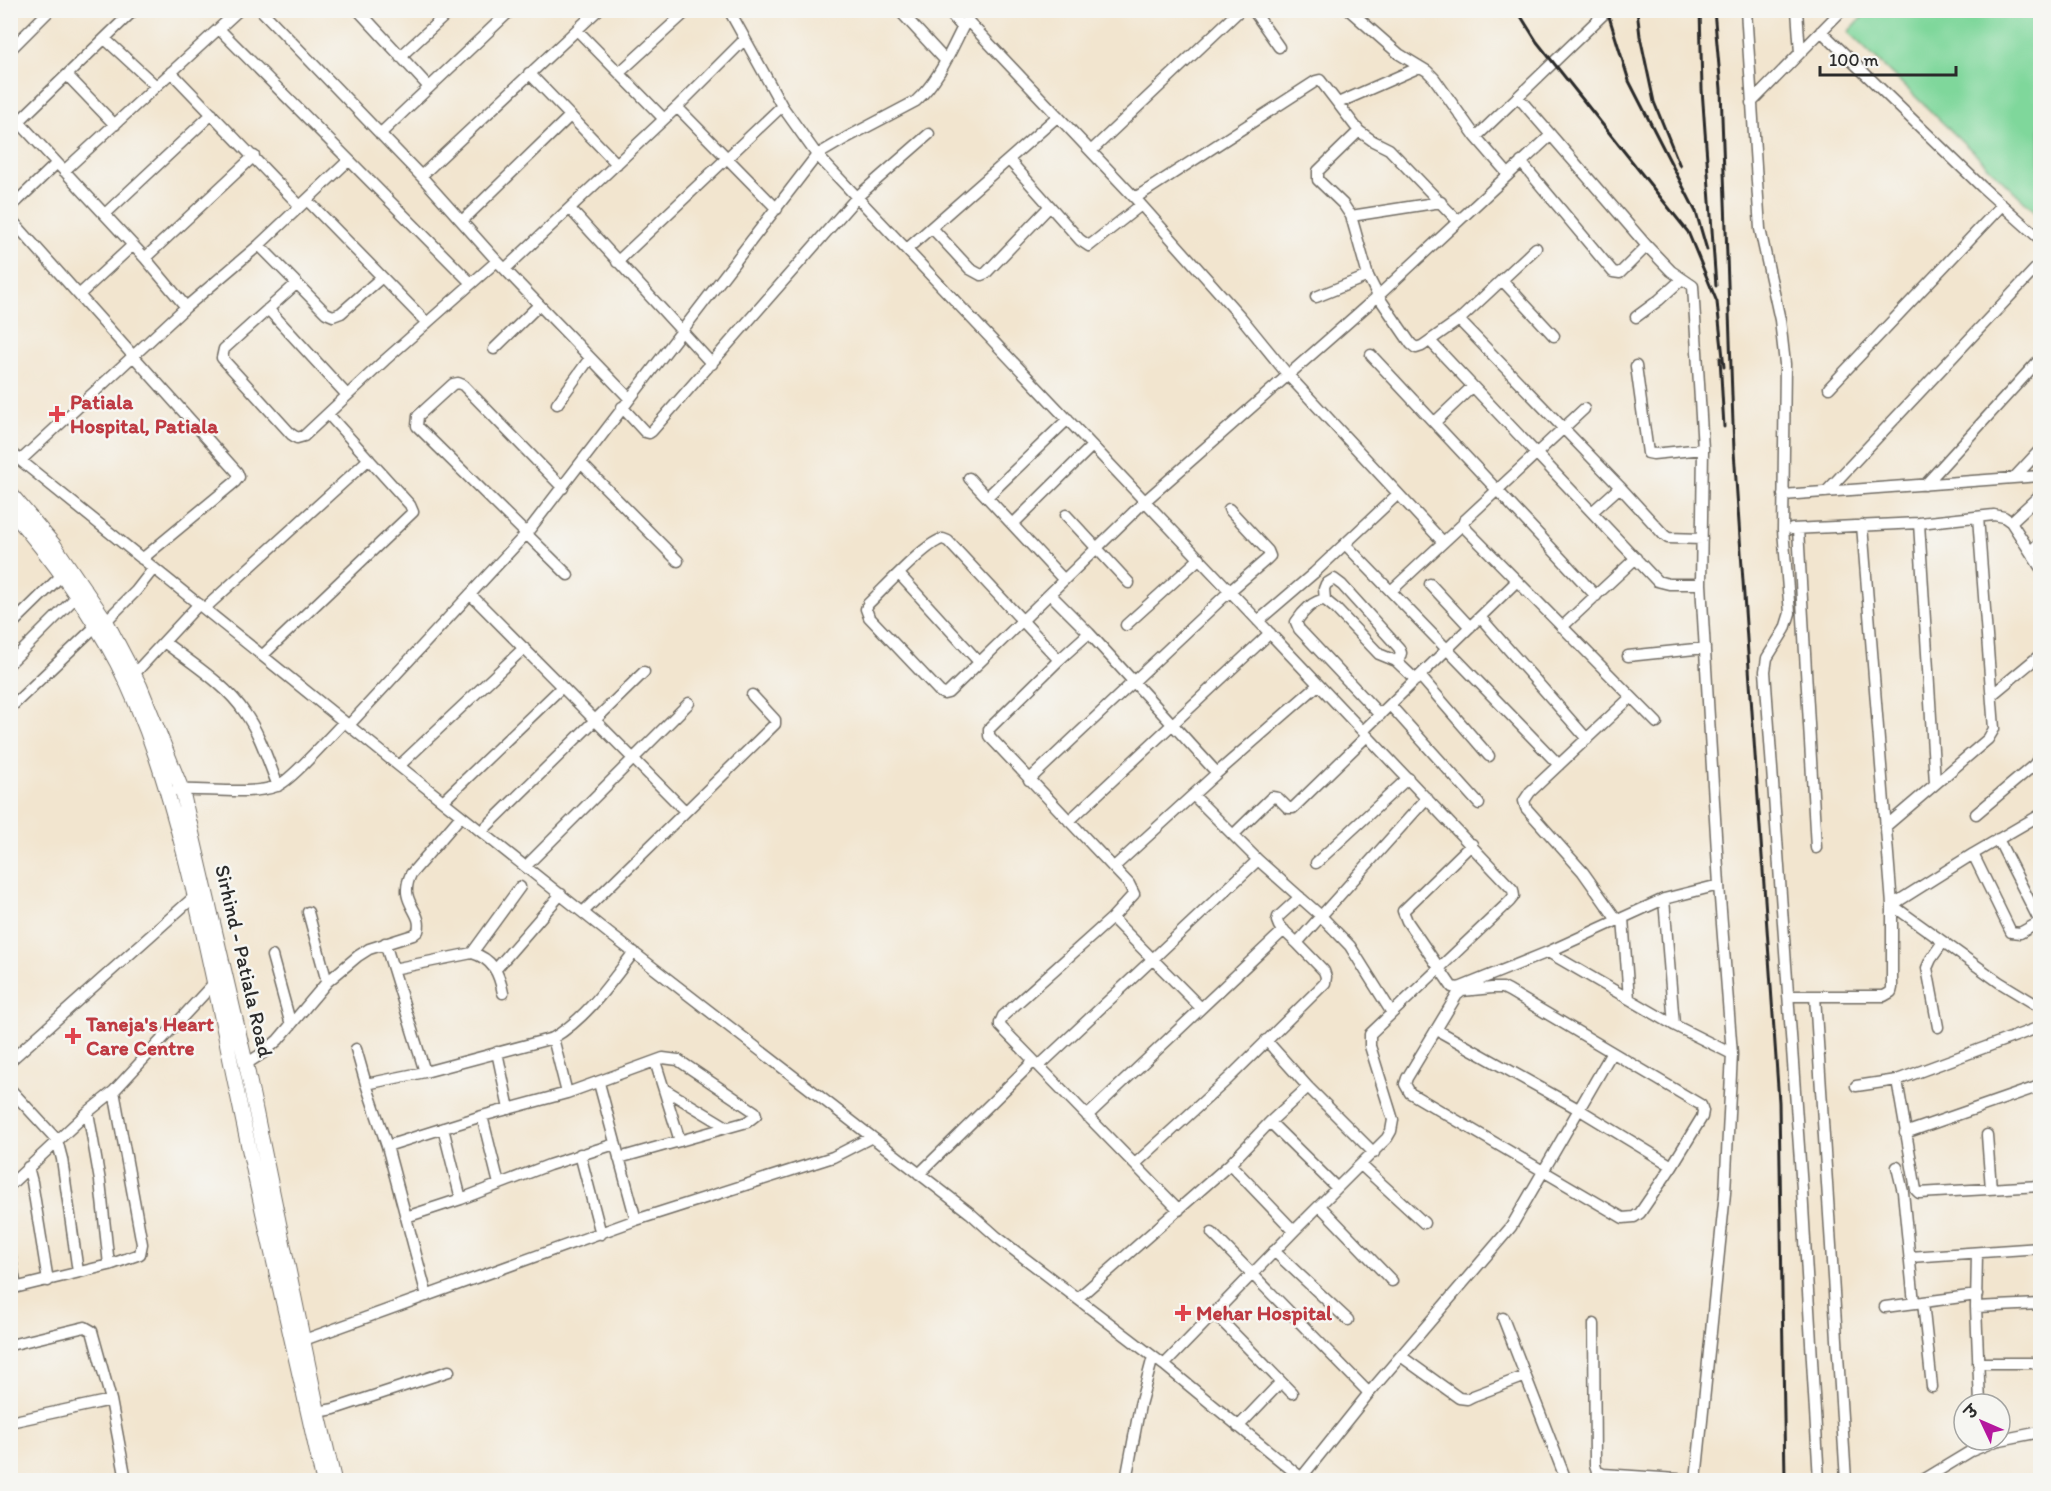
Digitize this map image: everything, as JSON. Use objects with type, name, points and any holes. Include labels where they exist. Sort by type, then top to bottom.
[{"type":"main road","name":"Sirhind - Patiala Road","points":[[10,493],[54,545],[134,674],[172,762],[175,790],[246,1064],[334,1480]]},
{"type":"main road","points":[[10,510],[62,575],[76,597],[101,624],[175,790],[195,896],[323,1480]]},
{"type":"street","points":[[10,50],[50,10]]},
{"type":"street","points":[[134,10],[15,126],[61,167],[145,258],[186,307]]},
{"type":"street","points":[[10,208],[115,125],[239,10]]},
{"type":"street","points":[[261,10],[421,176],[501,265],[590,358],[626,403],[645,432],[649,433],[857,197],[929,134]]},
{"type":"street","points":[[400,57],[451,10]]},
{"type":"street","points":[[380,134],[511,10]]},
{"type":"street","points":[[421,176],[598,10]]},
{"type":"street","points":[[619,73],[688,10]]},
{"type":"street","points":[[899,10],[945,60]]},
{"type":"street","points":[[947,10],[967,19],[1138,201],[1240,316],[1288,375],[1443,542]]},
{"type":"street","points":[[1090,151],[1240,10]]},
{"type":"street","points":[[1253,10],[1279,47]]},
{"type":"street","points":[[1348,10],[1399,54],[1434,78],[1476,137],[1508,174]]},
{"type":"street","points":[[1476,137],[1608,10]]},
{"type":"street","points":[[1746,10],[1760,229],[1783,340],[1783,530],[1790,613],[1785,629],[1767,658],[1765,671],[1802,1189],[1819,1480]]},
{"type":"street","points":[[1797,10],[1800,53]]},
{"type":"street","points":[[1751,103],[1842,10]]},
{"type":"street","points":[[363,12],[400,57],[429,87]]},
{"type":"street","points":[[734,13],[744,40],[782,106],[817,155],[1318,685],[1472,844],[1510,886],[1514,896],[1370,1034],[1370,1046],[1393,1120],[1387,1138],[1164,1365]]},
{"type":"street","points":[[175,790],[230,791],[278,786],[347,724],[526,534],[817,155],[916,101],[931,88],[967,19]]},
{"type":"street","points":[[219,29],[471,283]]},
{"type":"street","points":[[577,30],[664,119]]},
{"type":"street","points":[[1821,31],[2040,239]]},
{"type":"street","points":[[105,39],[156,86]]},
{"type":"street","points":[[296,284],[224,349],[222,358],[297,438],[304,436],[471,283],[501,265],[570,209],[744,40]]},
{"type":"street","points":[[1338,103],[1420,67]]},
{"type":"street","points":[[171,72],[254,156],[382,277],[427,323]]},
{"type":"street","points":[[529,73],[617,164]]},
{"type":"street","points":[[67,75],[115,125]]},
{"type":"street","points":[[1009,160],[1080,240],[1089,246],[1138,201],[1320,80],[1324,82],[1359,131],[1389,149],[1458,221]]},
{"type":"street","points":[[1518,97],[1647,246],[1671,271],[1693,286],[1703,449],[1701,584],[1719,885],[1732,1054],[1725,1193],[1696,1480]]},
{"type":"street","points":[[616,262],[782,106]]},
{"type":"street","points":[[676,107],[777,209]]},
{"type":"street","points":[[105,214],[212,114]]},
{"type":"street","points":[[462,221],[570,116]]},
{"type":"street","points":[[907,249],[933,229],[1058,116]]},
{"type":"street","points":[[1359,131],[1318,171],[1318,180],[1343,204],[1351,216],[1368,276],[1378,296],[1416,348],[1430,342],[1459,320],[1536,248]]},
{"type":"street","points":[[1059,660],[1021,620],[948,541],[943,539],[933,544],[899,573],[868,604],[866,609],[869,617],[944,694],[948,693],[1021,620],[1145,501],[1378,296],[1551,135]]},
{"type":"street","points":[[145,258],[254,156]]},
{"type":"street","points":[[21,460],[186,307],[259,245],[348,161]]},
{"type":"street","points":[[1521,162],[1613,272],[1620,273],[1647,246]]},
{"type":"street","points":[[1351,216],[1441,202]]},
{"type":"street","points":[[1829,388],[2002,205]]},
{"type":"street","points":[[933,229],[970,269],[981,275],[986,273],[1050,206]]},
{"type":"street","points":[[570,209],[680,332],[712,364]]},
{"type":"street","points":[[10,218],[80,294],[239,477],[236,483],[142,559]]},
{"type":"street","points":[[80,294],[133,245]]},
{"type":"street","points":[[259,245],[326,313],[333,316],[341,313],[382,277]]},
{"type":"street","points":[[1826,492],[2040,264]]},
{"type":"street","points":[[1316,297],[1368,276]]},
{"type":"street","points":[[1502,279],[1554,336]]},
{"type":"street","points":[[1636,317],[1682,279]]},
{"type":"street","points":[[494,349],[539,305]]},
{"type":"street","points":[[268,309],[347,395]]},
{"type":"street","points":[[1459,320],[1668,538],[1702,539]]},
{"type":"street","points":[[1430,342],[1657,581],[1662,584],[1701,584]]},
{"type":"street","points":[[1371,356],[1596,596]]},
{"type":"street","points":[[557,404],[590,358]]},
{"type":"street","points":[[1925,485],[2040,359]]},
{"type":"street","points":[[1636,366],[1648,453],[1703,449]]},
{"type":"street","points":[[563,488],[464,385],[453,384],[418,416],[417,426],[568,575]]},
{"type":"street","points":[[1435,422],[1472,387]]},
{"type":"street","points":[[1391,591],[1584,409]]},
{"type":"street","points":[[263,655],[413,512],[410,505],[328,414]]},
{"type":"street","points":[[987,497],[1068,419]]},
{"type":"street","points":[[1013,524],[1092,446]]},
{"type":"street","points":[[2014,478],[2040,450]]},
{"type":"street","points":[[10,452],[582,912],[1164,1365],[1299,1478],[1505,1234],[1611,1054]]},
{"type":"street","points":[[134,674],[202,606],[369,459]]},
{"type":"street","points":[[581,462],[678,561]]},
{"type":"street","points":[[1783,495],[2040,476]]},
{"type":"street","points":[[969,478],[1064,580]]},
{"type":"street","points":[[1592,512],[1620,487]]},
{"type":"street","points":[[1258,621],[1398,494]]},
{"type":"street","points":[[2011,522],[2040,495]]},
{"type":"street","points":[[1029,780],[1270,556],[1229,508]]},
{"type":"street","points":[[1066,515],[1130,583]]},
{"type":"street","points":[[1783,530],[1920,523],[1994,515],[2004,517],[2011,522],[2040,567]]},
{"type":"street","points":[[1885,827],[1991,734],[1995,722],[1978,517]]},
{"type":"street","points":[[1920,523],[1935,783]]},
{"type":"street","points":[[1463,524],[1657,723]]},
{"type":"street","points":[[1788,996],[1884,996],[1891,992],[1892,905],[1862,525]]},
{"type":"street","points":[[1798,529],[1816,848]]},
{"type":"street","points":[[2031,551],[2040,542]]},
{"type":"street","points":[[1345,544],[1558,765]]},
{"type":"street","points":[[1126,625],[1200,558]]},
{"type":"street","points":[[1562,627],[1636,558]]},
{"type":"street","points":[[10,708],[136,591],[154,568]]},
{"type":"street","points":[[899,573],[980,662]]},
{"type":"street","points":[[10,626],[62,575]]},
{"type":"street","points":[[1398,663],[1401,657],[1399,648],[1342,585],[1334,579],[1326,584],[1325,600],[1379,654],[1398,663],[1418,678],[1489,756]]},
{"type":"street","points":[[1233,835],[1272,797],[1278,798],[1288,808],[1293,808],[1365,734],[1380,715],[1517,581]]},
{"type":"street","points":[[1430,584],[1470,627]]},
{"type":"street","points":[[1050,594],[1089,633],[1217,773]]},
{"type":"street","points":[[471,595],[593,721],[685,811]]},
{"type":"street","points":[[10,663],[76,597]]},
{"type":"street","points":[[1325,600],[1317,601],[1298,618],[1297,626],[1380,715]]},
{"type":"street","points":[[1480,617],[1587,738]]},
{"type":"street","points":[[1089,633],[993,725],[988,733],[1029,780],[1114,867],[1129,884],[1134,894],[1112,918],[1001,1020],[1000,1026],[1179,1210]]},
{"type":"street","points":[[1069,821],[1270,633]]},
{"type":"street","points":[[164,642],[231,696],[244,711],[253,725],[278,786]]},
{"type":"street","points":[[399,766],[524,648]]},
{"type":"street","points":[[1628,656],[1705,648]]},
{"type":"street","points":[[1993,694],[2040,655]]},
{"type":"street","points":[[482,831],[644,672]]},
{"type":"street","points":[[1114,867],[1318,685]]},
{"type":"street","points":[[442,801],[562,687]]},
{"type":"street","points":[[582,912],[775,724],[775,720],[752,695]]},
{"type":"street","points":[[1629,999],[1620,919],[1588,878],[1526,808],[1524,801],[1530,792],[1631,697]]},
{"type":"street","points":[[525,866],[689,703]]},
{"type":"street","points":[[1390,705],[1479,804]]},
{"type":"street","points":[[1976,814],[2034,765],[2040,756]]},
{"type":"street","points":[[1316,863],[1408,778]]},
{"type":"street","points":[[1193,795],[1350,946],[1392,1013]]},
{"type":"street","points":[[1297,943],[1427,798]]},
{"type":"street","points":[[1892,905],[2040,815]]},
{"type":"street","points":[[246,1064],[264,1053],[291,1025],[327,981],[358,956],[369,949],[413,935],[418,931],[418,922],[406,895],[407,882],[411,874],[461,816]]},
{"type":"street","points":[[1973,854],[2011,932],[2020,933],[2040,922],[1998,839]]},
{"type":"street","points":[[1472,844],[1403,911],[1407,921],[1452,987],[1459,988],[1548,952],[1664,899],[1719,885]]},
{"type":"street","points":[[919,1174],[1258,860]]},
{"type":"street","points":[[472,953],[520,886]]},
{"type":"street","points":[[496,969],[561,894]]},
{"type":"street","points":[[10,1061],[195,896]]},
{"type":"street","points":[[1136,1164],[1228,1079],[1325,983],[1324,971],[1277,921],[1278,917],[1300,897]]},
{"type":"street","points":[[1664,899],[1674,1025]]},
{"type":"street","points":[[1892,905],[1999,982],[2040,1007]]},
{"type":"street","points":[[308,912],[327,981]]},
{"type":"street","points":[[1112,918],[1201,1008]]},
{"type":"street","points":[[1087,1116],[1284,930]]},
{"type":"street","points":[[1938,1028],[1928,968],[1931,959],[1943,942]]},
{"type":"street","points":[[385,943],[425,1072]]},
{"type":"street","points":[[366,1084],[425,1072],[553,1038],[572,1027],[588,1011],[634,952]]},
{"type":"street","points":[[1548,952],[1674,1025],[1732,1054]]},
{"type":"street","points":[[393,969],[472,953],[483,956],[496,969],[502,993]]},
{"type":"street","points":[[272,956],[291,1025]]},
{"type":"street","points":[[10,1185],[57,1140],[114,1091],[215,982]]},
{"type":"street","points":[[1499,987],[1701,1105],[1702,1117],[1640,1213],[1628,1219],[1623,1218],[1406,1089],[1404,1084],[1407,1078],[1437,1030],[1452,1001],[1462,991],[1499,987]]},
{"type":"street","points":[[1815,996],[1846,1480]]},
{"type":"street","points":[[1856,1086],[1897,1080],[2040,1027]]},
{"type":"street","points":[[1437,1030],[1580,1110],[1672,1166]]},
{"type":"street","points":[[553,1038],[567,1093]]},
{"type":"street","points":[[1266,1040],[1308,1087],[1374,1153]]},
{"type":"street","points":[[356,1049],[387,1146],[427,1296]]},
{"type":"street","points":[[497,1052],[509,1109]]},
{"type":"street","points":[[387,1146],[482,1116],[567,1093],[663,1058],[678,1060],[755,1112],[756,1115],[753,1119],[619,1158]]},
{"type":"street","points":[[655,1061],[680,1141]]},
{"type":"street","points":[[1897,1080],[1916,1190],[1919,1193],[2040,1186]]},
{"type":"street","points":[[598,1083],[636,1220]]},
{"type":"street","points":[[1905,1133],[2040,1086]]},
{"type":"street","points":[[1078,1298],[1230,1164],[1308,1087]]},
{"type":"street","points":[[10,1089],[57,1140],[62,1159],[78,1272]]},
{"type":"street","points":[[664,1089],[727,1127]]},
{"type":"street","points":[[10,1254],[13,1289],[110,1265],[140,1254],[142,1245],[114,1091]]},
{"type":"street","points":[[88,1112],[100,1181],[110,1265]]},
{"type":"street","points":[[482,1116],[499,1184]]},
{"type":"street","points":[[1270,1122],[1337,1188]]},
{"type":"street","points":[[443,1128],[461,1199]]},
{"type":"street","points":[[1987,1134],[1991,1189]]},
{"type":"street","points":[[304,1340],[636,1220],[833,1157],[872,1137]]},
{"type":"street","points":[[406,1217],[580,1154],[615,1144]]},
{"type":"street","points":[[580,1154],[601,1234]]},
{"type":"street","points":[[1230,1164],[1294,1231]]},
{"type":"street","points":[[1360,1165],[1424,1223]]},
{"type":"street","points":[[28,1167],[48,1281]]},
{"type":"street","points":[[1897,1167],[1903,1192],[1910,1257],[1932,1387]]},
{"type":"street","points":[[1320,1206],[1392,1281]]},
{"type":"street","points":[[1212,1233],[1369,1393]]},
{"type":"street","points":[[1910,1257],[2040,1248]]},
{"type":"street","points":[[1274,1251],[1348,1320]]},
{"type":"street","points":[[1977,1253],[1979,1392]]},
{"type":"street","points":[[1885,1306],[1919,1302],[1977,1301],[2040,1304]]},
{"type":"street","points":[[1214,1314],[1292,1393]]},
{"type":"street","points":[[1503,1318],[1566,1480]]},
{"type":"street","points":[[1594,1324],[1595,1465],[1598,1471],[1603,1474],[1691,1480]]},
{"type":"street","points":[[10,1345],[89,1328],[95,1336],[111,1400],[126,1480]]},
{"type":"street","points":[[1126,1480],[1140,1405],[1153,1357]]},
{"type":"street","points":[[1402,1357],[1459,1398],[1467,1399],[1526,1376]]},
{"type":"street","points":[[1978,1363],[2040,1363]]},
{"type":"street","points":[[318,1412],[334,1409],[449,1371]]},
{"type":"street","points":[[1238,1427],[1281,1382]]},
{"type":"street","points":[[10,1422],[111,1400]]},
{"type":"street","points":[[2012,1437],[2040,1432]]},
{"type":"street","points":[[1923,1480],[1966,1452]]},
{"type":"green space","points":[[1868,11],[2040,11],[2040,216],[1848,32]]},
{"type":"railway","points":[[1517,10],[1537,42],[1688,232],[1717,302],[1724,367]]},
{"type":"railway","points":[[1607,10],[1629,81],[1696,212],[1707,250]]},
{"type":"railway","points":[[1637,10],[1654,102],[1680,166]]},
{"type":"railway","points":[[1700,10],[1702,89],[1716,286]]},
{"type":"railway","points":[[1714,10],[1721,89],[1734,451],[1779,1102],[1785,1480]]},
{"type":"railway","points":[[1720,358],[1724,427]]},
{"type":"place","name":"Patiala Hospital, Patiala","points":[[57,414]]},
{"type":"place","name":"Taneja's Heart Care Centre","points":[[73,1036]]},
{"type":"place","name":"Mehar Hospital","points":[[1183,1313]]}]
